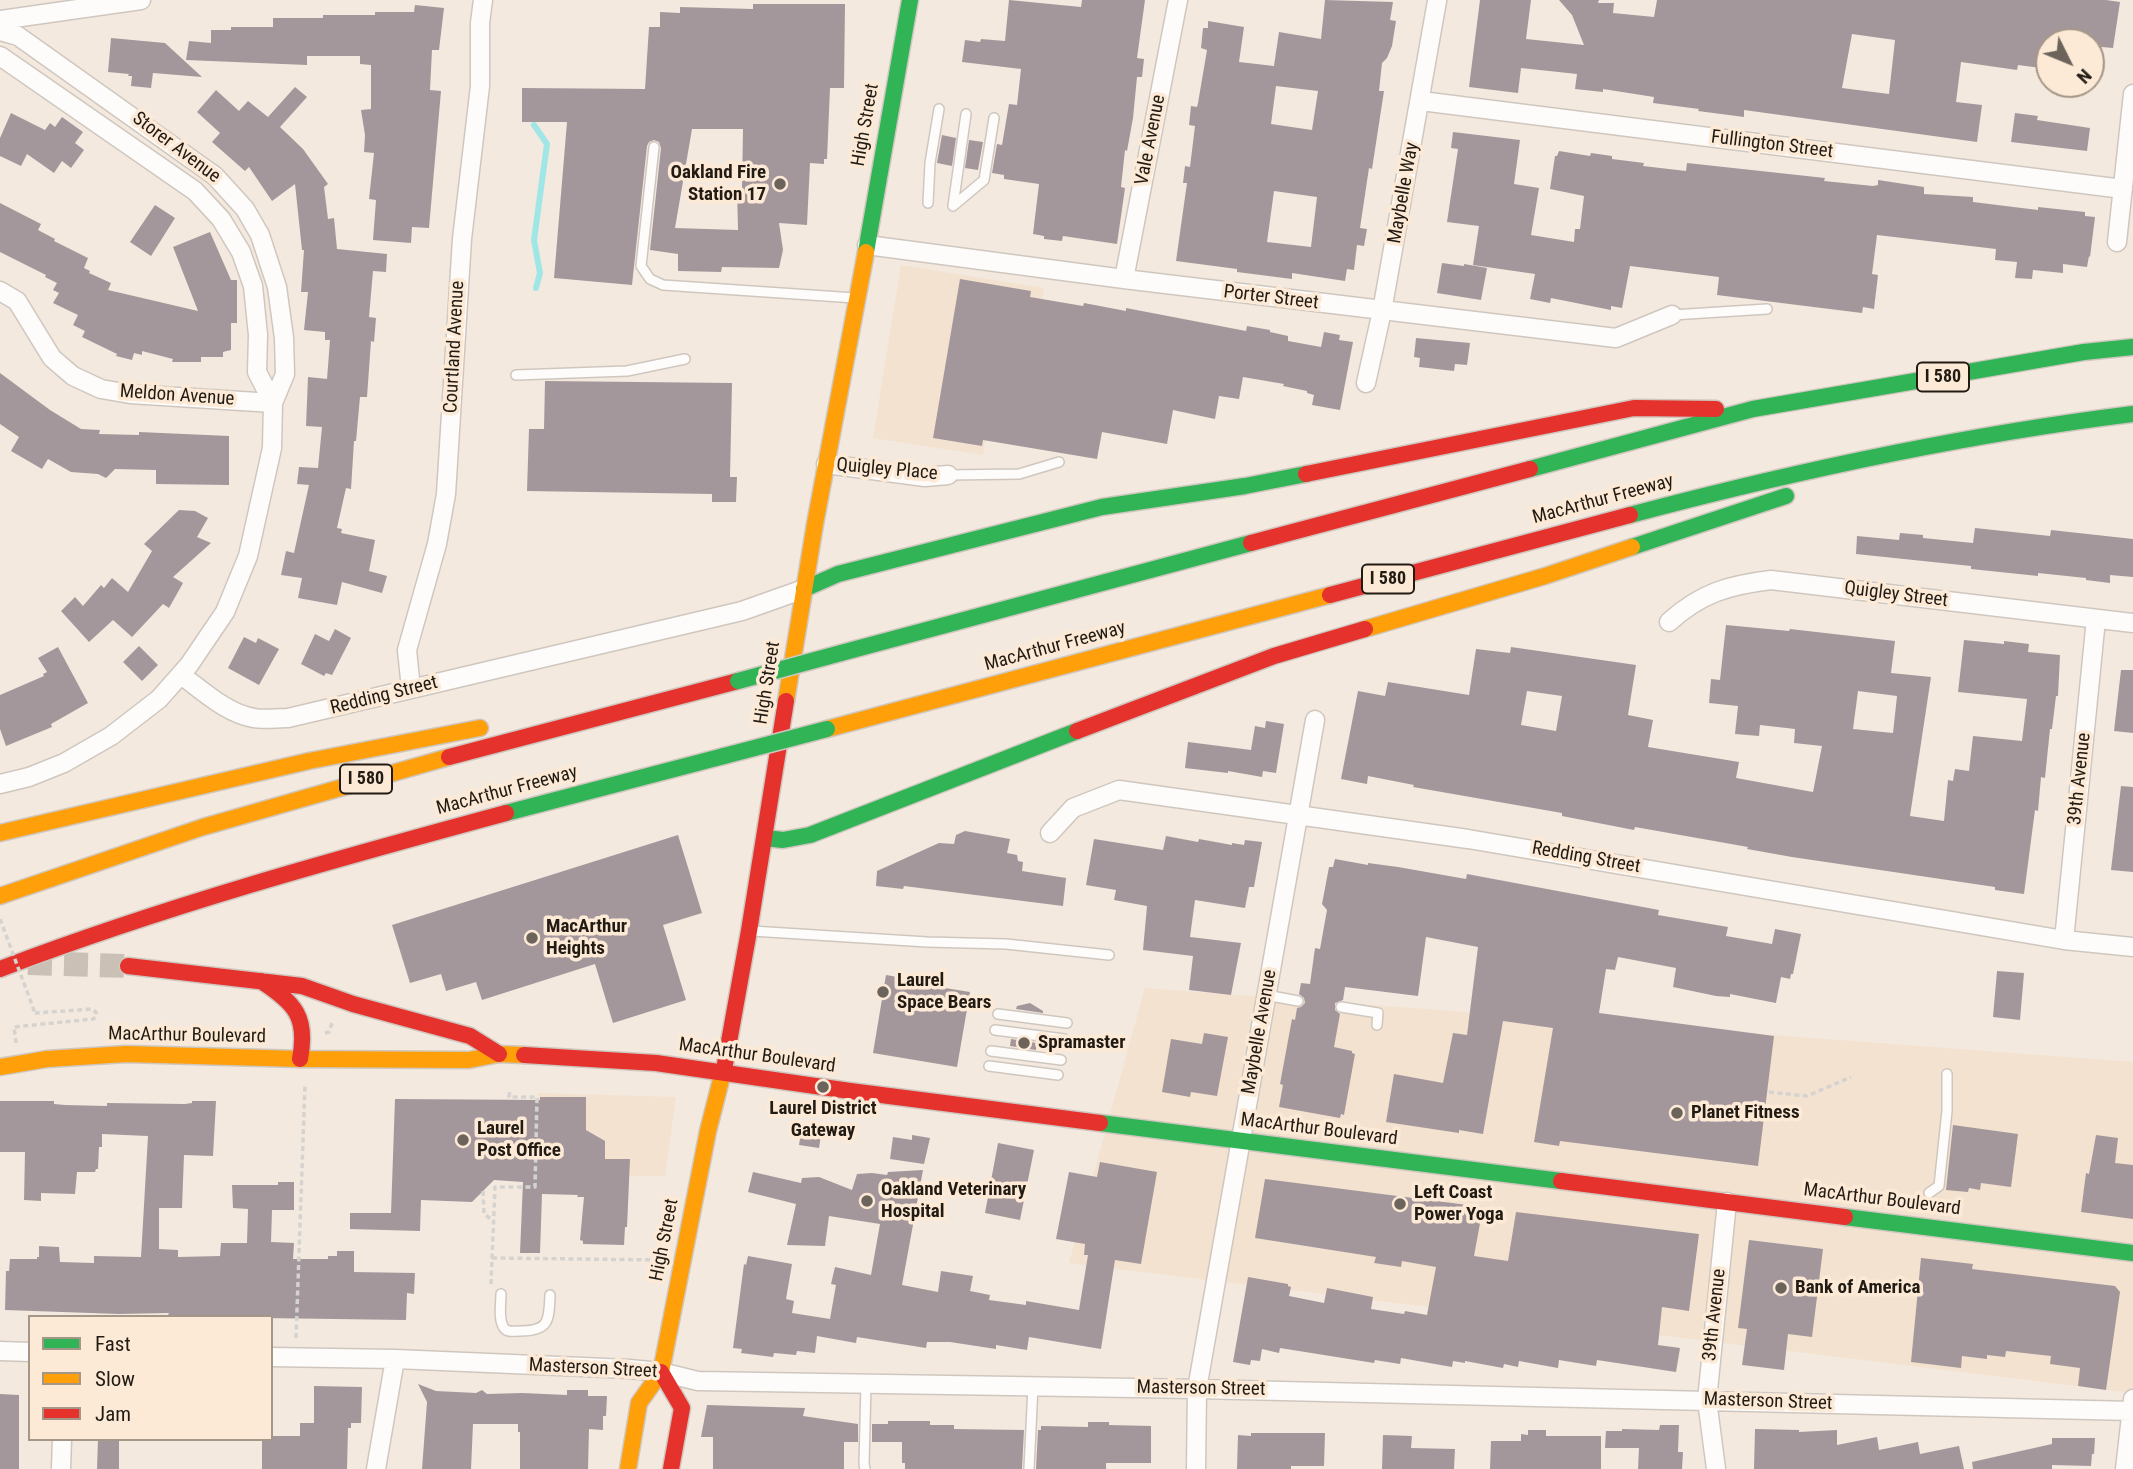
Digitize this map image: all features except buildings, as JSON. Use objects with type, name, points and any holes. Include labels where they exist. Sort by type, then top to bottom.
[{"type":"main road","name":"High Street","points":[[628,1469],[639,1403],[660,1372],[708,1131],[723,1072],[765,838],[804,589],[910,0]]},
{"type":"main road","name":"I 580","points":[[0,896],[270,806],[1753,409],[2070,355],[2133,347]]},
{"type":"main road","points":[[804,589],[838,574],[1102,507],[1245,486],[1634,408],[1753,409]]},
{"type":"main road","name":"MacArthur Freeway","points":[[0,969],[128,924],[298,870],[455,826],[1676,502],[1951,441],[2091,418],[2133,414]]},
{"type":"main road","points":[[765,838],[783,840],[810,835],[1199,682],[1274,656],[1545,576],[1951,441]]},
{"type":"main road","points":[[540,717],[738,681]]},
{"type":"main road","points":[[0,833],[309,761],[500,724]]},
{"type":"main road","name":"MacArthur Boulevard","points":[[128,966],[302,986],[353,1004],[470,1036],[499,1054]]},
{"type":"main road","points":[[259,980],[285,998],[297,1011],[303,1023],[304,1039],[300,1059]]},
{"type":"main road","name":"MacArthur Boulevard","points":[[0,1067],[47,1059],[126,1054],[469,1060],[499,1054],[656,1063],[850,1091],[2133,1254]]},
{"type":"main road","points":[[660,1372],[682,1408],[671,1469]]},
{"type":"street","points":[[0,20],[141,0]]},
{"type":"street","name":"Courtland Avenue","points":[[411,690],[407,650],[437,544],[446,494],[462,239],[480,86],[480,23],[483,0]]},
{"type":"street","name":"Vale Avenue","points":[[1124,279],[1178,0]]},
{"type":"street","name":"Maybelle Way","points":[[1366,383],[1382,311],[1437,1]]},
{"type":"street","name":"Storer Avenue","points":[[0,31],[18,36],[215,176],[245,209],[260,235],[277,287],[284,338],[285,374],[273,403],[272,447],[248,556],[225,612],[181,675]]},
{"type":"street","name":"Storer Avenue","points":[[0,56],[195,191],[221,219],[241,252],[253,286],[258,335],[257,372],[273,403]]},
{"type":"street","points":[[2117,242],[2133,94]]},
{"type":"street","name":"Fullington Street","points":[[1421,101],[2123,189]]},
{"type":"street","name":"Porter Street","points":[[867,245],[1616,338],[1672,315]]},
{"type":"street","name":"Meldon Avenue","points":[[0,290],[17,300],[52,358],[73,376],[101,389],[130,394],[273,403]]},
{"type":"street","name":"Quigley Place","points":[[826,464],[925,477],[948,475]]},
{"type":"street","name":"Quigley Street","points":[[1669,622],[1705,595],[1747,583],[1771,580],[2133,623]]},
{"type":"street","name":"Redding Street","points":[[181,675],[221,704],[253,718],[288,719],[742,611],[804,589]]},
{"type":"street","name":"39th Avenue","points":[[2064,940],[2096,619]]},
{"type":"street","points":[[0,784],[29,777],[64,763],[111,736],[159,699],[181,675]]},
{"type":"street","name":"Maybelle Avenue","points":[[1196,1469],[1197,1389],[1315,720]]},
{"type":"street","name":"Redding Street","points":[[1050,833],[1073,808],[1119,790],[1468,839],[2064,940],[2133,947]]},
{"type":"street","name":"39th Avenue","points":[[1716,1469],[1707,1400],[1727,1202]]},
{"type":"street","points":[[0,1351],[28,1352]]},
{"type":"street","name":"Masterson Street","points":[[273,1357],[395,1359],[660,1372],[698,1381],[1707,1400],[1919,1408],[2132,1405]]},
{"type":"street","points":[[376,1469],[395,1359]]},
{"type":"street","points":[[2125,1469],[2132,1405]]},
{"type":"street","points":[[61,1469],[62,1441]]},
{"type":"lane","points":[[928,202],[930,163],[939,109]]},
{"type":"lane","points":[[966,114],[953,206],[984,180],[994,118]]},
{"type":"lane","points":[[654,147],[641,266],[650,279],[663,285],[856,298]]},
{"type":"lane","points":[[1672,315],[1767,309]]},
{"type":"lane","points":[[516,375],[627,371],[685,359]]},
{"type":"lane","points":[[948,475],[1019,474],[1059,462]]},
{"type":"lane","points":[[749,931],[1006,944],[1110,955]]},
{"type":"lane","points":[[1266,995],[1298,1000]]},
{"type":"lane","points":[[1342,1007],[1378,1013],[1377,1025]]},
{"type":"lane","points":[[998,1014],[1067,1023]]},
{"type":"lane","points":[[995,1030],[1064,1039]]},
{"type":"lane","points":[[991,1051],[1061,1060]]},
{"type":"lane","points":[[989,1066],[1058,1075]]},
{"type":"lane","points":[[1929,1193],[1939,1186],[1947,1111],[1947,1074]]},
{"type":"lane","points":[[496,1294],[501,1321],[509,1331],[536,1331],[544,1326],[549,1318],[550,1295]]},
{"type":"lane","points":[[865,1469],[866,1384]]},
{"type":"lane","points":[[1029,1469],[1033,1386]]},
{"type":"path","points":[[0,919],[35,1013],[92,1009],[96,1012],[93,1020],[14,1027]]},
{"type":"path","points":[[324,1033],[329,1032],[335,1015]]},
{"type":"path","points":[[1769,1092],[1807,1096],[1851,1077]]},
{"type":"path","points":[[295,1358],[305,1085]]},
{"type":"path","points":[[496,1294],[492,1258],[495,1187],[535,1187],[537,1097],[509,1097],[510,1089]]},
{"type":"path","points":[[483,1191],[484,1213],[492,1220]]},
{"type":"path","points":[[492,1258],[682,1260]]},
{"type":"shaded area","points":[[901,265],[1044,288],[1031,370],[998,365],[983,455],[873,438]]},
{"type":"shaded area","points":[[1145,988],[2133,1062],[2133,1393],[1069,1263]]},
{"type":"shaded area","points":[[538,1093],[676,1097],[665,1176],[538,1176]]},
{"type":"waterway","points":[[534,125],[547,144],[534,240],[540,273],[536,288]]},
{"type":"tunnel","points":[[28,963],[128,966]]},
{"type":"traffic: fast","points":[[866,252],[910,0]]},
{"type":"traffic: fast","points":[[1530,469],[1753,409],[2084,352],[2133,347]]},
{"type":"traffic: fast","points":[[1630,515],[1880,456],[2006,432],[2133,414]]},
{"type":"traffic: fast","points":[[804,589],[838,574],[1102,507],[1245,486],[1306,474]]},
{"type":"traffic: fast","points":[[1632,547],[1786,496]]},
{"type":"traffic: fast","points":[[841,653],[1251,543]]},
{"type":"traffic: fast","points":[[738,681],[841,653]]},
{"type":"traffic: fast","points":[[724,756],[827,729]]},
{"type":"traffic: fast","points":[[765,838],[783,840],[810,835],[1077,731]]},
{"type":"traffic: fast","points":[[506,813],[724,756]]},
{"type":"traffic: fast","points":[[1100,1123],[1561,1181]]},
{"type":"traffic: fast","points":[[1845,1217],[2133,1253]]},
{"type":"traffic: slow","points":[[786,701],[815,524],[866,252]]},
{"type":"traffic: slow","points":[[1365,629],[1545,576],[1632,547]]},
{"type":"traffic: slow","points":[[827,729],[1330,595]]},
{"type":"traffic: slow","points":[[0,833],[309,761],[480,728]]},
{"type":"traffic: slow","points":[[0,896],[203,827],[449,757]]},
{"type":"traffic: slow","points":[[0,1067],[47,1059],[126,1054],[469,1060],[499,1054],[524,1055]]},
{"type":"traffic: slow","points":[[628,1469],[639,1403],[661,1372],[708,1131],[725,1064]]},
{"type":"traffic: jam","points":[[1306,474],[1634,408],[1716,409]]},
{"type":"traffic: jam","points":[[1251,543],[1530,469]]},
{"type":"traffic: jam","points":[[1330,595],[1630,515]]},
{"type":"traffic: jam","points":[[1077,731],[1274,656],[1365,629]]},
{"type":"traffic: jam","points":[[449,757],[738,681]]},
{"type":"traffic: jam","points":[[725,1064],[786,701]]},
{"type":"traffic: jam","points":[[0,969],[188,904],[506,813]]},
{"type":"traffic: jam","points":[[128,966],[302,986],[353,1004],[470,1036],[499,1054]]},
{"type":"traffic: jam","points":[[261,981],[283,997],[296,1012],[302,1032],[300,1059]]},
{"type":"traffic: jam","points":[[524,1055],[656,1063],[1100,1123]]},
{"type":"traffic: jam","points":[[1561,1181],[1845,1217]]},
{"type":"traffic: jam","points":[[661,1372],[682,1408],[671,1469]]},
{"type":"place","name":"Oakland Fire Station 17","points":[[780,184]]},
{"type":"place","name":"MacArthur Heights","points":[[532,938]]},
{"type":"place","name":"Laurel Space Bears","points":[[883,992]]},
{"type":"place","name":"Spramaster","points":[[1024,1043]]},
{"type":"place","name":"Laurel District Gateway","points":[[823,1087]]},
{"type":"place","name":"Planet Fitness","points":[[1677,1113]]},
{"type":"place","name":"Laurel Post Office","points":[[463,1140]]},
{"type":"place","name":"Oakland Veterinary Hospital","points":[[867,1201]]},
{"type":"place","name":"Left Coast Power Yoga","points":[[1400,1204]]},
{"type":"place","name":"Bank of America","points":[[1781,1288]]}]
